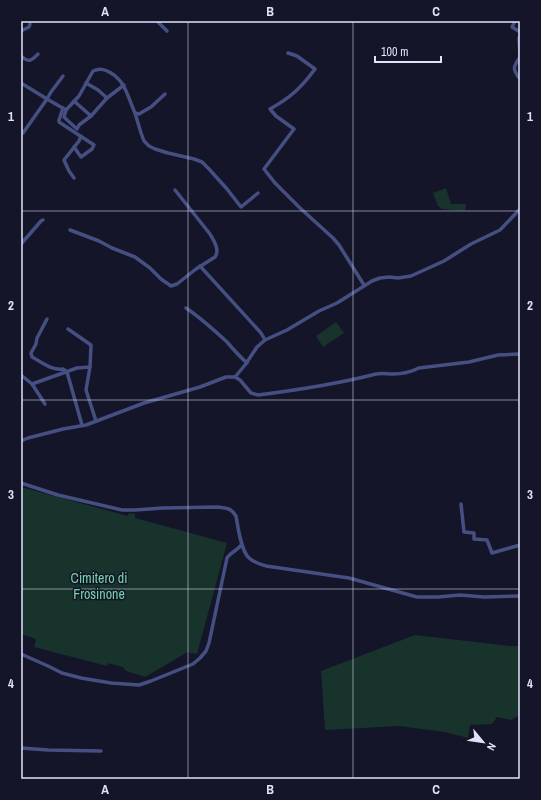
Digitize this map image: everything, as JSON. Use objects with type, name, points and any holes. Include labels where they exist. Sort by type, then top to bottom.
[{"type":"street","points":[[157,21],[167,31]]},
{"type":"street","points":[[515,21],[512,27],[520,32]]},
{"type":"street","points":[[21,31],[29,27],[30,24]]},
{"type":"street","points":[[520,36],[520,56],[514,66],[515,73],[520,79]]},
{"type":"street","points":[[288,53],[297,56],[315,69],[293,94],[270,109],[276,116],[294,129],[264,169],[275,183],[300,208],[333,238],[364,285]]},
{"type":"street","points":[[21,56],[29,61],[38,54]]},
{"type":"street","points":[[74,147],[82,157],[92,149],[94,145],[59,120],[64,109],[79,96],[93,71],[99,69],[106,70],[115,75],[124,85],[144,141],[149,146],[168,153],[188,157],[202,162],[227,189],[241,207],[258,193]]},
{"type":"street","points":[[22,134],[63,76]]},
{"type":"street","points":[[21,83],[64,109]]},
{"type":"street","points":[[86,83],[98,90],[107,98]]},
{"type":"street","points":[[64,109],[64,117],[77,128],[91,116],[107,98],[124,85]]},
{"type":"street","points":[[135,113],[139,114],[151,107],[165,94]]},
{"type":"street","points":[[74,101],[91,116]]},
{"type":"street","points":[[74,178],[64,160],[79,141],[81,136]]},
{"type":"street","points":[[70,230],[135,257],[171,286],[177,284],[217,254],[214,240],[175,190]]},
{"type":"street","points":[[235,377],[257,347],[265,340],[337,303],[364,285],[380,278],[411,276],[444,261],[471,244],[500,230],[520,209]]},
{"type":"street","points":[[21,244],[43,220]]},
{"type":"street","points":[[200,266],[261,333],[265,340]]},
{"type":"street","points":[[186,308],[207,324],[246,363]]},
{"type":"street","points":[[47,319],[37,338],[31,355],[49,366],[58,370],[63,369],[67,372],[82,426]]},
{"type":"street","points":[[68,329],[91,345],[90,367],[86,390],[96,421]]},
{"type":"street","points":[[21,441],[49,432],[82,426],[144,402],[200,387],[226,377],[235,377],[240,380],[251,393],[258,395],[305,389],[382,373],[397,374],[419,368],[462,363],[498,355],[520,354]]},
{"type":"street","points":[[32,384],[77,368],[90,367]]},
{"type":"street","points":[[21,375],[32,384],[45,404]]},
{"type":"street","points":[[21,483],[58,495],[122,510],[163,508],[227,508],[233,511],[236,516],[244,552],[248,558],[266,566],[349,578],[414,597],[460,595],[484,597],[520,596]]},
{"type":"street","points":[[461,504],[464,532],[474,533],[474,539],[487,540],[492,553],[520,545]]},
{"type":"street","points":[[21,654],[68,675],[111,683],[139,685],[193,664],[206,652],[209,643],[227,558],[242,544]]},
{"type":"street","points":[[235,551],[247,556]]},
{"type":"street","points":[[21,748],[101,751]]},
{"type":"green space","points":[[446,188],[451,204],[466,204],[465,211],[442,209],[438,206],[433,193]]},
{"type":"green space","points":[[336,322],[344,333],[323,347],[316,336]]},
{"type":"green space","name":"Cimitero di Frosinone","points":[[21,487],[128,516],[129,513],[135,514],[135,518],[227,543],[197,654],[186,652],[145,677],[126,671],[123,667],[108,663],[107,666],[34,647],[36,639],[21,634]]},
{"type":"green space","points":[[415,635],[520,646],[520,715],[511,720],[497,717],[492,724],[470,725],[468,738],[445,732],[399,726],[325,730],[321,671]]}]
